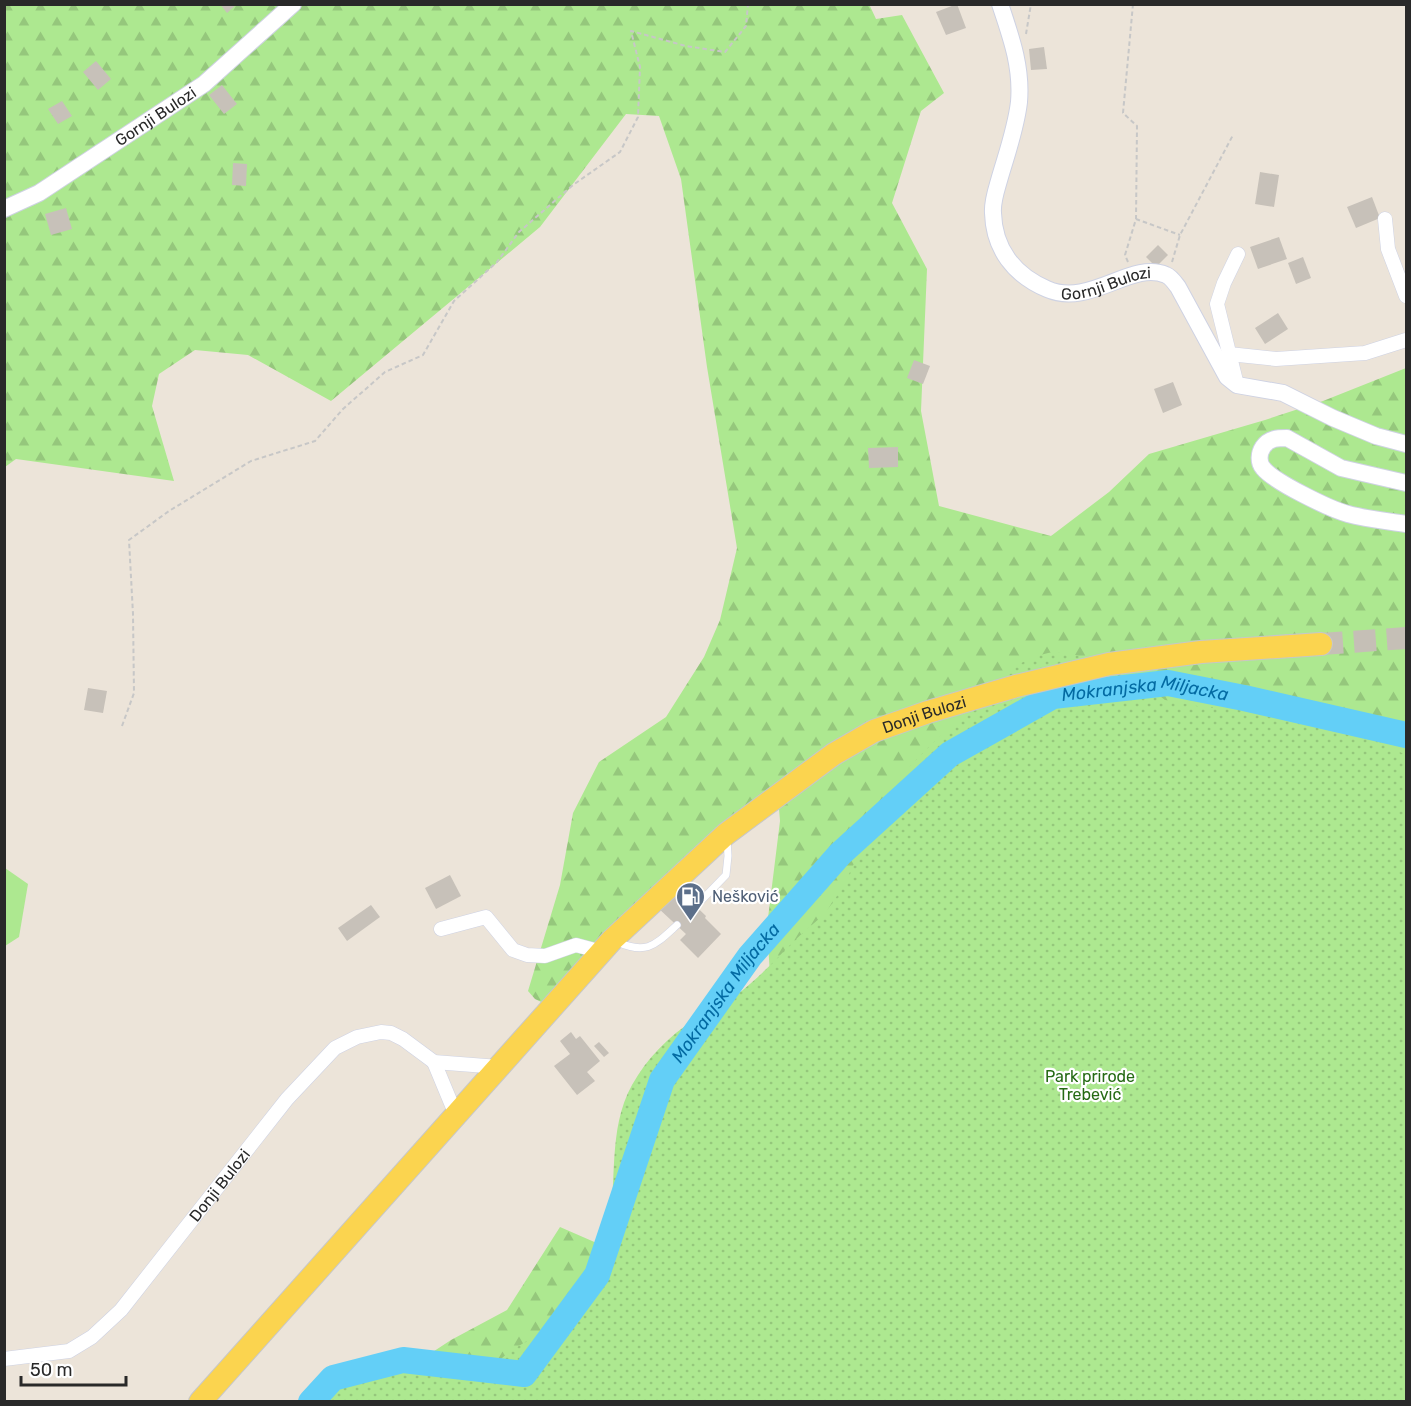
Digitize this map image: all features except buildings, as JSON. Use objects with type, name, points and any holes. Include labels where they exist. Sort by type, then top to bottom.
[{"type":"main road","name":"Donji Bulozi","points":[[200,1401],[607,946],[726,834],[834,754],[874,731],[928,712],[1016,686],[1109,664],[1201,652],[1321,644]]},
{"type":"street","name":"Gornji Bulozi","points":[[4,209],[39,193],[204,84],[292,4]]},
{"type":"street","name":"Gornji Bulozi","points":[[1000,4],[1018,60],[1019,101],[992,212],[1000,247],[1016,270],[1032,282],[1050,291],[1085,293],[1146,272],[1168,275],[1178,287],[1227,377],[1237,385]]},
{"type":"street","points":[[1385,219],[1388,249],[1407,296]]},
{"type":"street","points":[[1238,254],[1217,304],[1237,385],[1283,393],[1365,432],[1407,444]]},
{"type":"street","points":[[1228,354],[1276,359],[1365,353],[1407,340]]},
{"type":"street","points":[[1407,483],[1341,468],[1287,438],[1269,441],[1262,447],[1259,456],[1262,467],[1272,476],[1316,500],[1346,513],[1407,524]]},
{"type":"street","points":[[441,929],[486,917],[513,950],[527,955],[544,956],[576,945],[607,946]]},
{"type":"street","name":"Donji Bulozi","points":[[4,1359],[69,1351],[92,1337],[121,1310],[287,1099],[335,1048],[357,1037],[381,1032],[391,1033],[434,1062]]},
{"type":"street","points":[[456,1115],[434,1062],[499,1067]]},
{"type":"lane","points":[[696,906],[726,875],[728,855],[726,834]]},
{"type":"lane","points":[[607,946],[645,949],[657,944],[677,926]]},
{"type":"path","points":[[123,726],[134,693],[134,614],[129,540],[169,511],[250,461],[315,441],[343,409],[385,372],[423,355],[454,301],[497,262],[519,232],[573,185],[620,152],[638,117],[640,67],[631,31],[686,46],[725,52],[746,26],[748,4]]},
{"type":"path","points":[[1133,4],[1123,113],[1137,126],[1136,219],[1125,255],[1134,275]]},
{"type":"path","points":[[1168,275],[1180,235],[1233,135]]},
{"type":"path","points":[[1136,219],[1180,235]]},
{"type":"green space","points":[[869,4],[876,19],[902,15],[944,93],[921,111],[892,203],[927,269],[921,411],[939,506],[1051,536],[1109,492],[1149,454],[1323,401],[1406,368],[1406,1401],[302,1401],[303,1392],[320,1380],[390,1380],[451,1340],[507,1310],[560,1227],[615,1251],[771,992],[767,926],[780,821],[776,803],[709,852],[558,1010],[535,999],[528,991],[560,885],[573,813],[599,762],[666,717],[704,657],[720,620],[737,548],[707,367],[681,179],[659,116],[626,114],[540,227],[331,401],[248,355],[195,350],[159,374],[152,406],[174,481],[16,459],[5,467],[5,5]]},
{"type":"green space","name":"Park prirode Trebević","points":[[1053,652],[1072,654],[1095,661],[1139,680],[1165,700],[1208,708],[1259,707],[1282,711],[1365,735],[1406,755],[1406,1401],[309,1402],[336,1377],[369,1365],[404,1362],[469,1374],[484,1372],[550,1323],[582,1284],[604,1246],[611,1214],[614,1157],[619,1120],[624,1102],[644,1066],[667,1041],[685,1026],[730,999],[751,983],[820,918],[839,893],[890,791],[927,748],[983,698],[1006,673],[1028,660]]},
{"type":"green space","points":[[5,868],[28,884],[19,937],[5,946]]},
{"type":"waterway","name":"Mokranjska Miljacka","points":[[311,1402],[333,1378],[403,1360],[524,1374],[597,1275],[662,1080],[750,956],[840,854],[950,754],[1053,696],[1168,683],[1406,735]]},
{"type":"tunnel","points":[[1321,644],[1406,638]]},
{"type":"place","name":"Nešković","points":[[691,922]]}]
